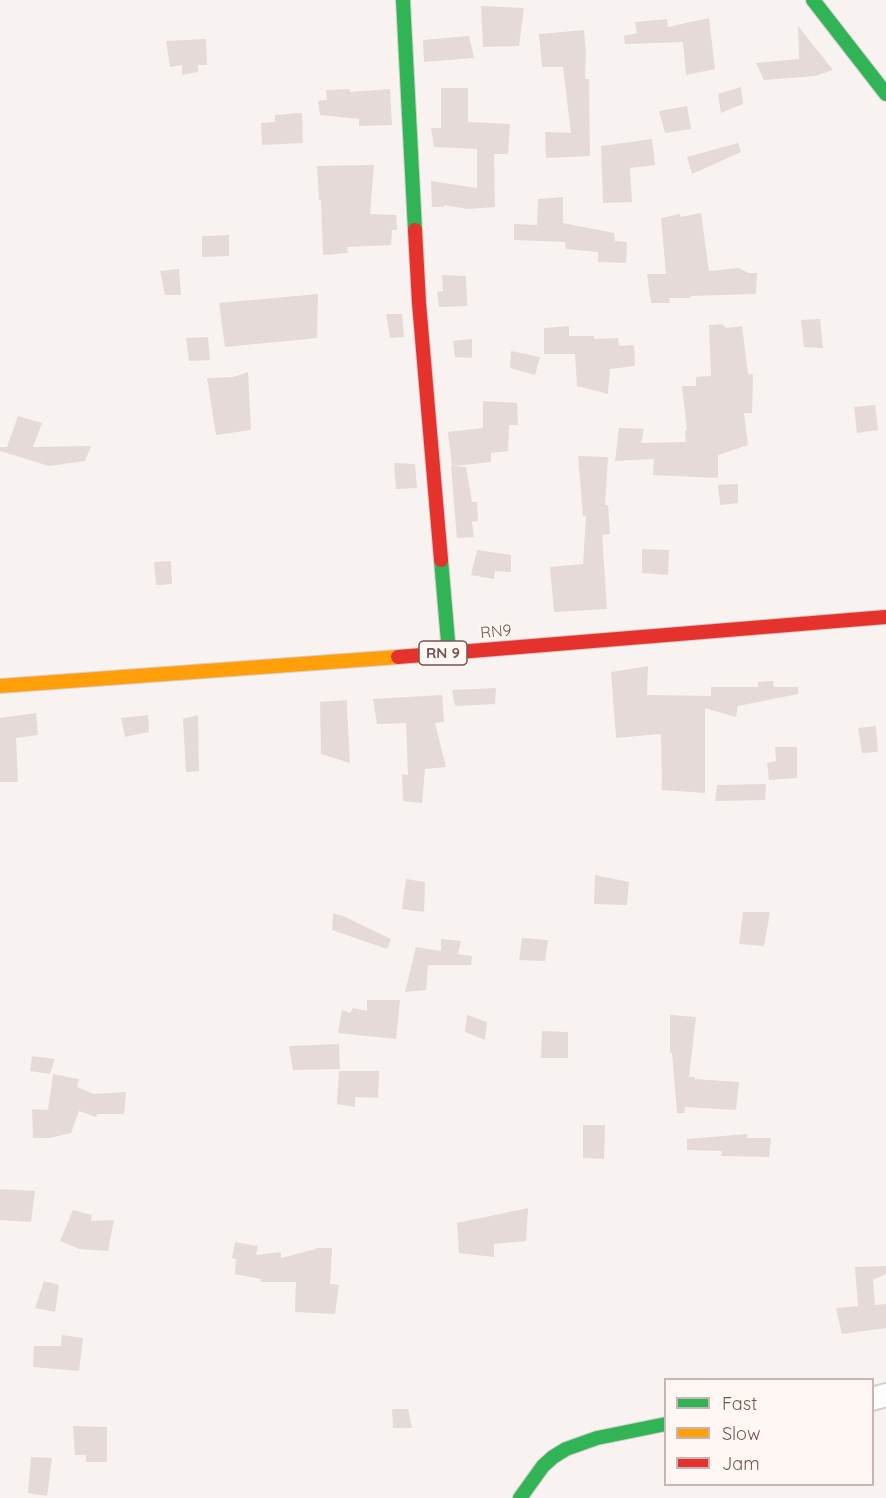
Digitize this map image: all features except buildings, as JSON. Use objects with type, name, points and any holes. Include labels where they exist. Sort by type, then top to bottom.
[{"type":"main road","points":[[403,0],[419,303],[449,653]]},
{"type":"main road","points":[[813,0],[886,94]]},
{"type":"main road","name":"RN9","points":[[0,686],[449,653],[886,617]]},
{"type":"main road","points":[[520,1498],[543,1466],[566,1449],[597,1438],[664,1424]]},
{"type":"traffic: fast","points":[[403,0],[415,230]]},
{"type":"traffic: fast","points":[[813,0],[886,94]]},
{"type":"traffic: fast","points":[[441,560],[449,653]]},
{"type":"traffic: fast","points":[[520,1498],[543,1466],[566,1449],[597,1438],[664,1424]]},
{"type":"traffic: slow","points":[[0,686],[398,657]]},
{"type":"traffic: jam","points":[[415,230],[441,560]]},
{"type":"traffic: jam","points":[[398,657],[886,617]]}]
